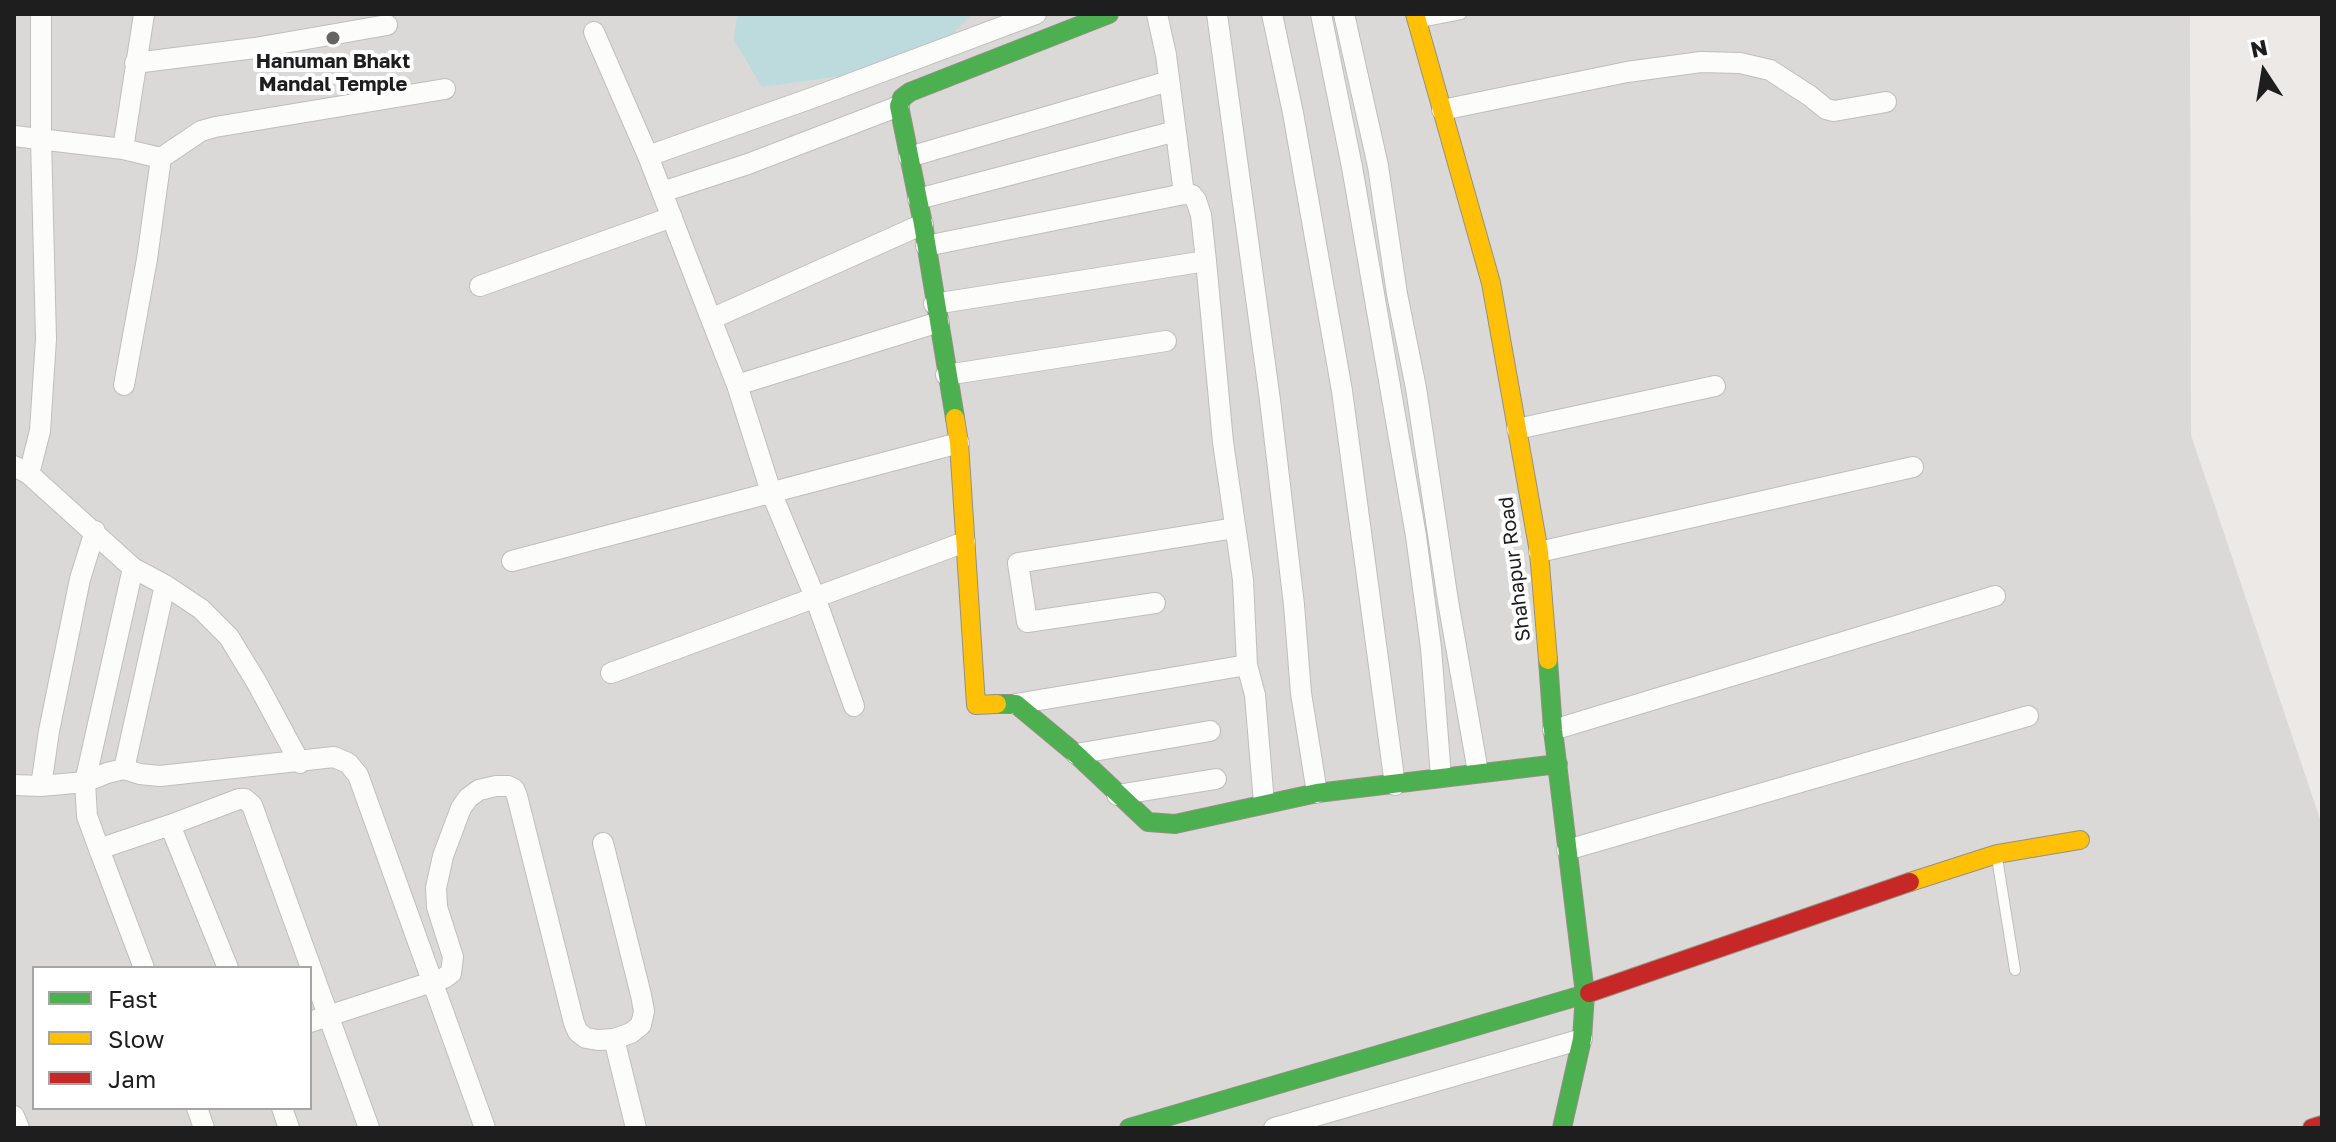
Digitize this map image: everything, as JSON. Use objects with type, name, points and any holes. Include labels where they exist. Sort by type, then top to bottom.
[{"type":"street","points":[[41,14],[45,367],[40,431],[22,470],[95,531],[133,568],[201,609],[229,637],[300,763]]},
{"type":"street","points":[[123,149],[144,14]]},
{"type":"street","points":[[648,156],[1036,14]]},
{"type":"street","points":[[1109,14],[910,92],[902,98],[899,106],[923,224],[959,443],[976,705],[1016,704],[1247,665]]},
{"type":"street","points":[[1157,14],[1166,55],[1184,194]]},
{"type":"street","points":[[1217,14],[1268,385],[1294,605],[1301,693],[1317,793]]},
{"type":"street","points":[[1272,14],[1293,113],[1342,391],[1395,785]]},
{"type":"street","points":[[1321,14],[1361,214],[1413,520],[1431,648],[1441,777]]},
{"type":"street","points":[[1344,14],[1378,166],[1478,772]]},
{"type":"street","name":"Shahapur Road","points":[[1416,18],[1491,283],[1539,552],[1553,730],[1585,994],[1582,1039],[1562,1128]]},
{"type":"street","points":[[135,63],[255,48],[387,25]]},
{"type":"street","points":[[594,32],[648,156],[737,385],[771,492],[815,597],[854,706]]},
{"type":"street","points":[[1442,110],[1627,72],[1701,62],[1740,63],[1770,70],[1826,109],[1834,111],[1886,102]]},
{"type":"street","points":[[909,157],[1169,81]]},
{"type":"street","points":[[14,136],[123,149],[161,158],[201,131],[215,127],[445,89]]},
{"type":"street","points":[[662,192],[748,164],[899,106]]},
{"type":"street","points":[[918,199],[1176,131]]},
{"type":"street","points":[[124,385],[147,259],[161,158]]},
{"type":"street","points":[[926,246],[1184,194],[1192,195],[1196,200],[1201,215],[1223,442],[1243,580],[1247,665],[1255,695],[1264,803]]},
{"type":"street","points":[[480,286],[672,217]]},
{"type":"street","points":[[711,319],[923,224]]},
{"type":"street","points":[[737,385],[937,313],[1206,261]]},
{"type":"street","points":[[946,375],[1166,341]]},
{"type":"street","points":[[1517,429],[1715,386]]},
{"type":"street","points":[[512,561],[959,443]]},
{"type":"street","points":[[1539,552],[1913,467]]},
{"type":"street","points":[[1155,603],[1027,622],[1018,563],[1235,528]]},
{"type":"street","points":[[41,786],[80,579],[95,531]]},
{"type":"street","points":[[611,673],[965,542]]},
{"type":"street","points":[[133,568],[85,782],[87,816],[143,966]]},
{"type":"street","points":[[124,769],[165,585]]},
{"type":"street","points":[[1553,730],[1995,596]]},
{"type":"street","points":[[1016,704],[1076,754],[1148,822],[1175,824],[1317,793],[1558,764]]},
{"type":"street","points":[[1567,850],[2028,716]]},
{"type":"street","points":[[1076,754],[1210,731]]},
{"type":"street","points":[[14,785],[85,782],[124,769],[160,776],[334,757],[348,763],[358,775],[485,1128]]},
{"type":"street","points":[[1117,795],[1216,779]]},
{"type":"street","points":[[319,1019],[433,982],[451,973],[453,965],[437,907],[436,888],[443,856],[461,808],[468,798],[479,790],[508,786],[514,789],[517,796],[578,1032],[586,1038],[598,1040],[631,1033],[641,1025],[644,1011],[603,843]]},
{"type":"street","points":[[99,849],[245,799],[252,805],[302,966]]},
{"type":"street","points":[[170,825],[227,966]]},
{"type":"street","points":[[1129,1128],[1585,994],[1997,854],[2080,840]]},
{"type":"street","points":[[312,997],[319,1019],[369,1128]]},
{"type":"street","points":[[614,1039],[636,1128]]},
{"type":"street","points":[[1274,1128],[1317,1122],[1582,1039]]},
{"type":"street","points":[[14,1116],[19,1128]]},
{"type":"street","points":[[2312,1128],[2322,1125]]},
{"type":"lane","points":[[1416,18],[1461,14]]},
{"type":"lane","points":[[1997,854],[2015,970]]},
{"type":"shaded area","points":[[14,14],[2190,14],[2191,435],[2322,825],[2322,1128],[14,1128]]},
{"type":"water","points":[[737,14],[972,14],[937,50],[856,74],[762,87],[734,40]]},
{"type":"traffic: fast","points":[[955,418],[923,224],[899,106],[902,98],[910,92],[1109,14]]},
{"type":"traffic: fast","points":[[1548,660],[1553,730],[1585,994],[1582,1039],[1562,1128]]},
{"type":"traffic: fast","points":[[997,704],[1016,704],[1076,754],[1148,822],[1175,824],[1317,793],[1558,764]]},
{"type":"traffic: fast","points":[[1129,1128],[1589,993]]},
{"type":"traffic: slow","points":[[1415,14],[1491,283],[1539,552],[1548,660]]},
{"type":"traffic: slow","points":[[955,418],[976,705],[997,704]]},
{"type":"traffic: slow","points":[[1910,882],[1997,854],[2080,840]]},
{"type":"traffic: jam","points":[[1589,993],[1910,882]]},
{"type":"traffic: jam","points":[[2312,1128],[2322,1125]]},
{"type":"place","name":"Hanuman Bhakt Mandal Temple","points":[[333,38]]}]
